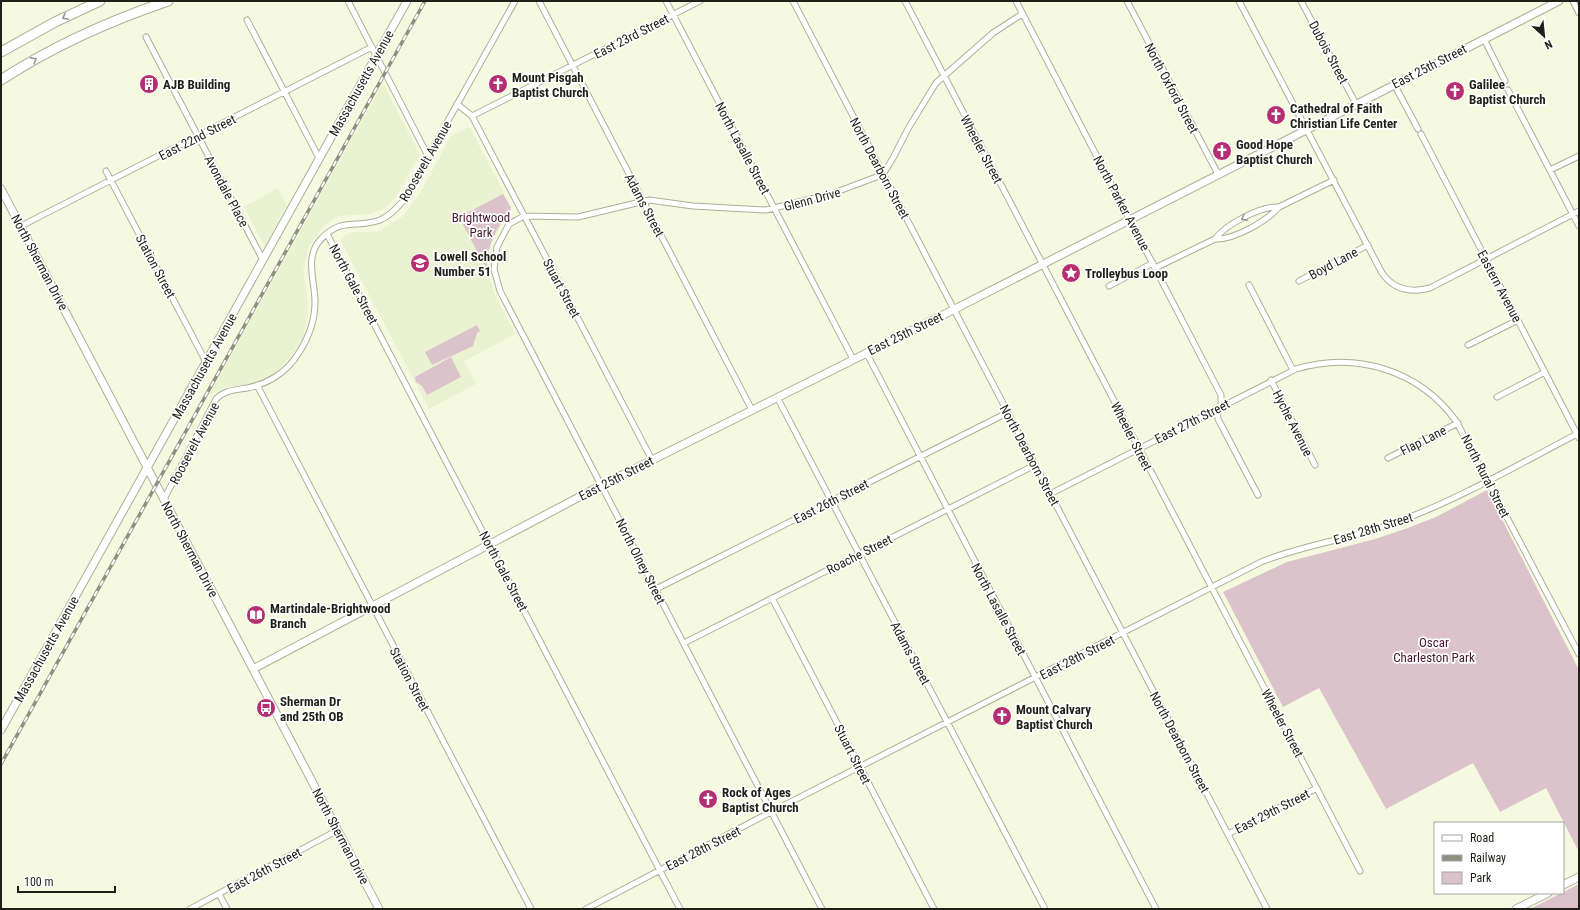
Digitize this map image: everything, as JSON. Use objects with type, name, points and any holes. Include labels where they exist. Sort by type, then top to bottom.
[{"type":"highway","points":[[1,52],[55,22],[100,1]]},
{"type":"highway","points":[[1,80],[84,34],[168,1]]},
{"type":"street","points":[[348,1],[428,156]]},
{"type":"street","name":"Massachusetts Avenue","points":[[1,730],[407,1]]},
{"type":"street","name":"Roosevelt Avenue","points":[[164,499],[202,424],[219,396],[226,392],[257,385],[270,380],[286,369],[303,346],[310,331],[314,313],[311,268],[312,257],[318,243],[327,234],[340,226],[375,222],[390,215],[403,201],[515,1]]},
{"type":"street","name":"Adams Street","points":[[539,1],[752,410]]},
{"type":"street","name":"North Lasalle Street","points":[[666,1],[853,359]]},
{"type":"street","name":"East 23rd Street","points":[[472,116],[700,1]]},
{"type":"street","name":"North Dearborn Street","points":[[793,1],[1267,909]]},
{"type":"street","name":"Wheeler Street","points":[[905,1],[1360,871]]},
{"type":"street","name":"North Parker Avenue","points":[[1016,1],[1221,395],[1218,419],[1258,495]]},
{"type":"street","name":"North Oxford Street","points":[[1127,1],[1218,174]]},
{"type":"street","points":[[1239,1],[1382,273],[1388,281],[1400,288],[1412,291],[1430,288],[1579,211]]},
{"type":"street","name":"Dubois Street","points":[[1301,1],[1356,104]]},
{"type":"street","name":"East 25th Street","points":[[253,669],[602,485],[954,309],[1559,1]]},
{"type":"street","points":[[1573,1],[1579,13]]},
{"type":"street","points":[[883,174],[894,158],[909,126],[928,95],[944,75],[997,30],[1022,14]]},
{"type":"street","points":[[247,20],[319,158]]},
{"type":"street","name":"Avondale Place","points":[[146,37],[263,260]]},
{"type":"street","points":[[1484,39],[1505,81]]},
{"type":"street","name":"East 22nd Street","points":[[21,226],[372,47]]},
{"type":"street","name":"Eastern Avenue","points":[[1394,84],[1578,435]]},
{"type":"street","points":[[1508,90],[1579,226]]},
{"type":"street","points":[[457,104],[472,116]]},
{"type":"street","name":"Stuart Street","points":[[472,116],[652,460]]},
{"type":"street","points":[[1550,170],[1579,156]]},
{"type":"street","name":"Station Street","points":[[106,171],[206,362]]},
{"type":"street","name":"Glenn Drive","points":[[524,216],[578,217],[649,200],[693,206],[757,210],[775,209],[832,194],[883,174]]},
{"type":"street","points":[[1109,286],[1215,239],[1222,239],[1253,227],[1274,213],[1279,207],[1334,180]]},
{"type":"street","name":"North Sherman Drive","points":[[1,189],[379,909]]},
{"type":"street","points":[[1215,239],[1219,233],[1247,216],[1271,207],[1279,207]]},
{"type":"street","name":"North Olney Street","points":[[524,216],[509,224],[498,244],[494,263],[497,284],[822,909]]},
{"type":"street","name":"North Gale Street","points":[[327,234],[680,909]]},
{"type":"street","name":"Boyd Lane","points":[[1299,281],[1368,245]]},
{"type":"street","points":[[1249,285],[1293,370]]},
{"type":"street","points":[[1468,345],[1518,320]]},
{"type":"street","name":"North Lasalle Street","points":[[866,352],[1156,909]]},
{"type":"street","name":"East 27th Street","points":[[1050,494],[1271,380],[1293,370],[1316,364],[1338,362]]},
{"type":"street","name":"North Rural Street","points":[[1338,362],[1368,364],[1402,375],[1417,383],[1436,398],[1458,423],[1579,654]]},
{"type":"street","points":[[1497,397],[1545,372]]},
{"type":"street","name":"Hyche Avenue","points":[[1271,380],[1315,466]]},
{"type":"street","name":"Station Street","points":[[257,385],[531,909]]},
{"type":"street","name":"Adams Street","points":[[778,397],[1045,909]]},
{"type":"street","name":"East 26th Street","points":[[656,589],[1007,412]]},
{"type":"street","name":"Flap Lane","points":[[1388,458],[1458,423]]},
{"type":"street","name":"East 28th Street","points":[[586,909],[772,812],[1272,557],[1370,531],[1418,515],[1578,435]]},
{"type":"street","name":"Roache Street","points":[[684,643],[1035,465]]},
{"type":"street","name":"Stuart Street","points":[[772,598],[934,909]]},
{"type":"street","name":"East 29th Street","points":[[1228,834],[1317,788]]},
{"type":"street","name":"East 26th Street","points":[[190,909],[338,830]]},
{"type":"street","points":[[1564,884],[1579,877]]},
{"type":"street","points":[[219,894],[227,909]]},
{"type":"street","points":[[1516,909],[1546,894]]},
{"type":"shaded area","points":[[383,83],[420,155],[395,198],[384,209],[370,214],[337,216],[321,229],[309,246],[303,271],[307,295],[308,315],[303,338],[291,356],[277,371],[263,380],[244,386],[227,387],[209,395]]},
{"type":"shaded area","name":"Lowell School Number 51","points":[[468,127],[470,128],[512,208],[493,238],[488,254],[488,272],[495,295],[515,334],[464,361],[476,384],[429,409],[341,240],[347,234],[355,232],[377,232],[402,217],[419,195],[451,136]]},
{"type":"shaded area","points":[[278,188],[287,205],[265,247],[244,207]]},
{"type":"green space","name":"Brightwood Park","points":[[503,194],[511,208],[493,237],[488,253],[487,270],[460,219],[461,216]]},
{"type":"green space","points":[[477,325],[480,331],[477,333],[473,346],[432,365],[425,352]]},
{"type":"green space","points":[[451,357],[461,377],[427,395],[422,386],[416,382],[415,377]]},
{"type":"green space","name":"Oscar Charleston Park","points":[[1487,490],[1579,670],[1579,852],[1546,788],[1500,812],[1473,763],[1386,809],[1319,688],[1283,707],[1223,592],[1287,562],[1375,539],[1436,517]]},
{"type":"green space","points":[[1579,884],[1579,909],[1530,909],[1559,894],[1564,894],[1564,892]]},
{"type":"railway","points":[[1,764],[425,1]]},
{"type":"place","name":"AJB Building","points":[[149,84]]},
{"type":"place","name":"Mount Pisgah Baptist Church","points":[[498,84]]},
{"type":"place","name":"Galilee Baptist Church","points":[[1455,91]]},
{"type":"place","name":"Cathedral of Faith Christian Life Center","points":[[1276,115]]},
{"type":"place","name":"Good Hope Baptist Church","points":[[1222,151]]},
{"type":"place","name":"Lowell School Number 51","points":[[420,263]]},
{"type":"place","name":"Trolleybus Loop","points":[[1071,273]]},
{"type":"place","name":"Martindale-Brightwood Branch","points":[[256,615]]},
{"type":"place","name":"Sherman Dr and 25th OB","points":[[266,708]]},
{"type":"place","name":"Mount Calvary Baptist Church","points":[[1002,716]]},
{"type":"place","name":"Rock of Ages Baptist Church","points":[[708,799]]}]
